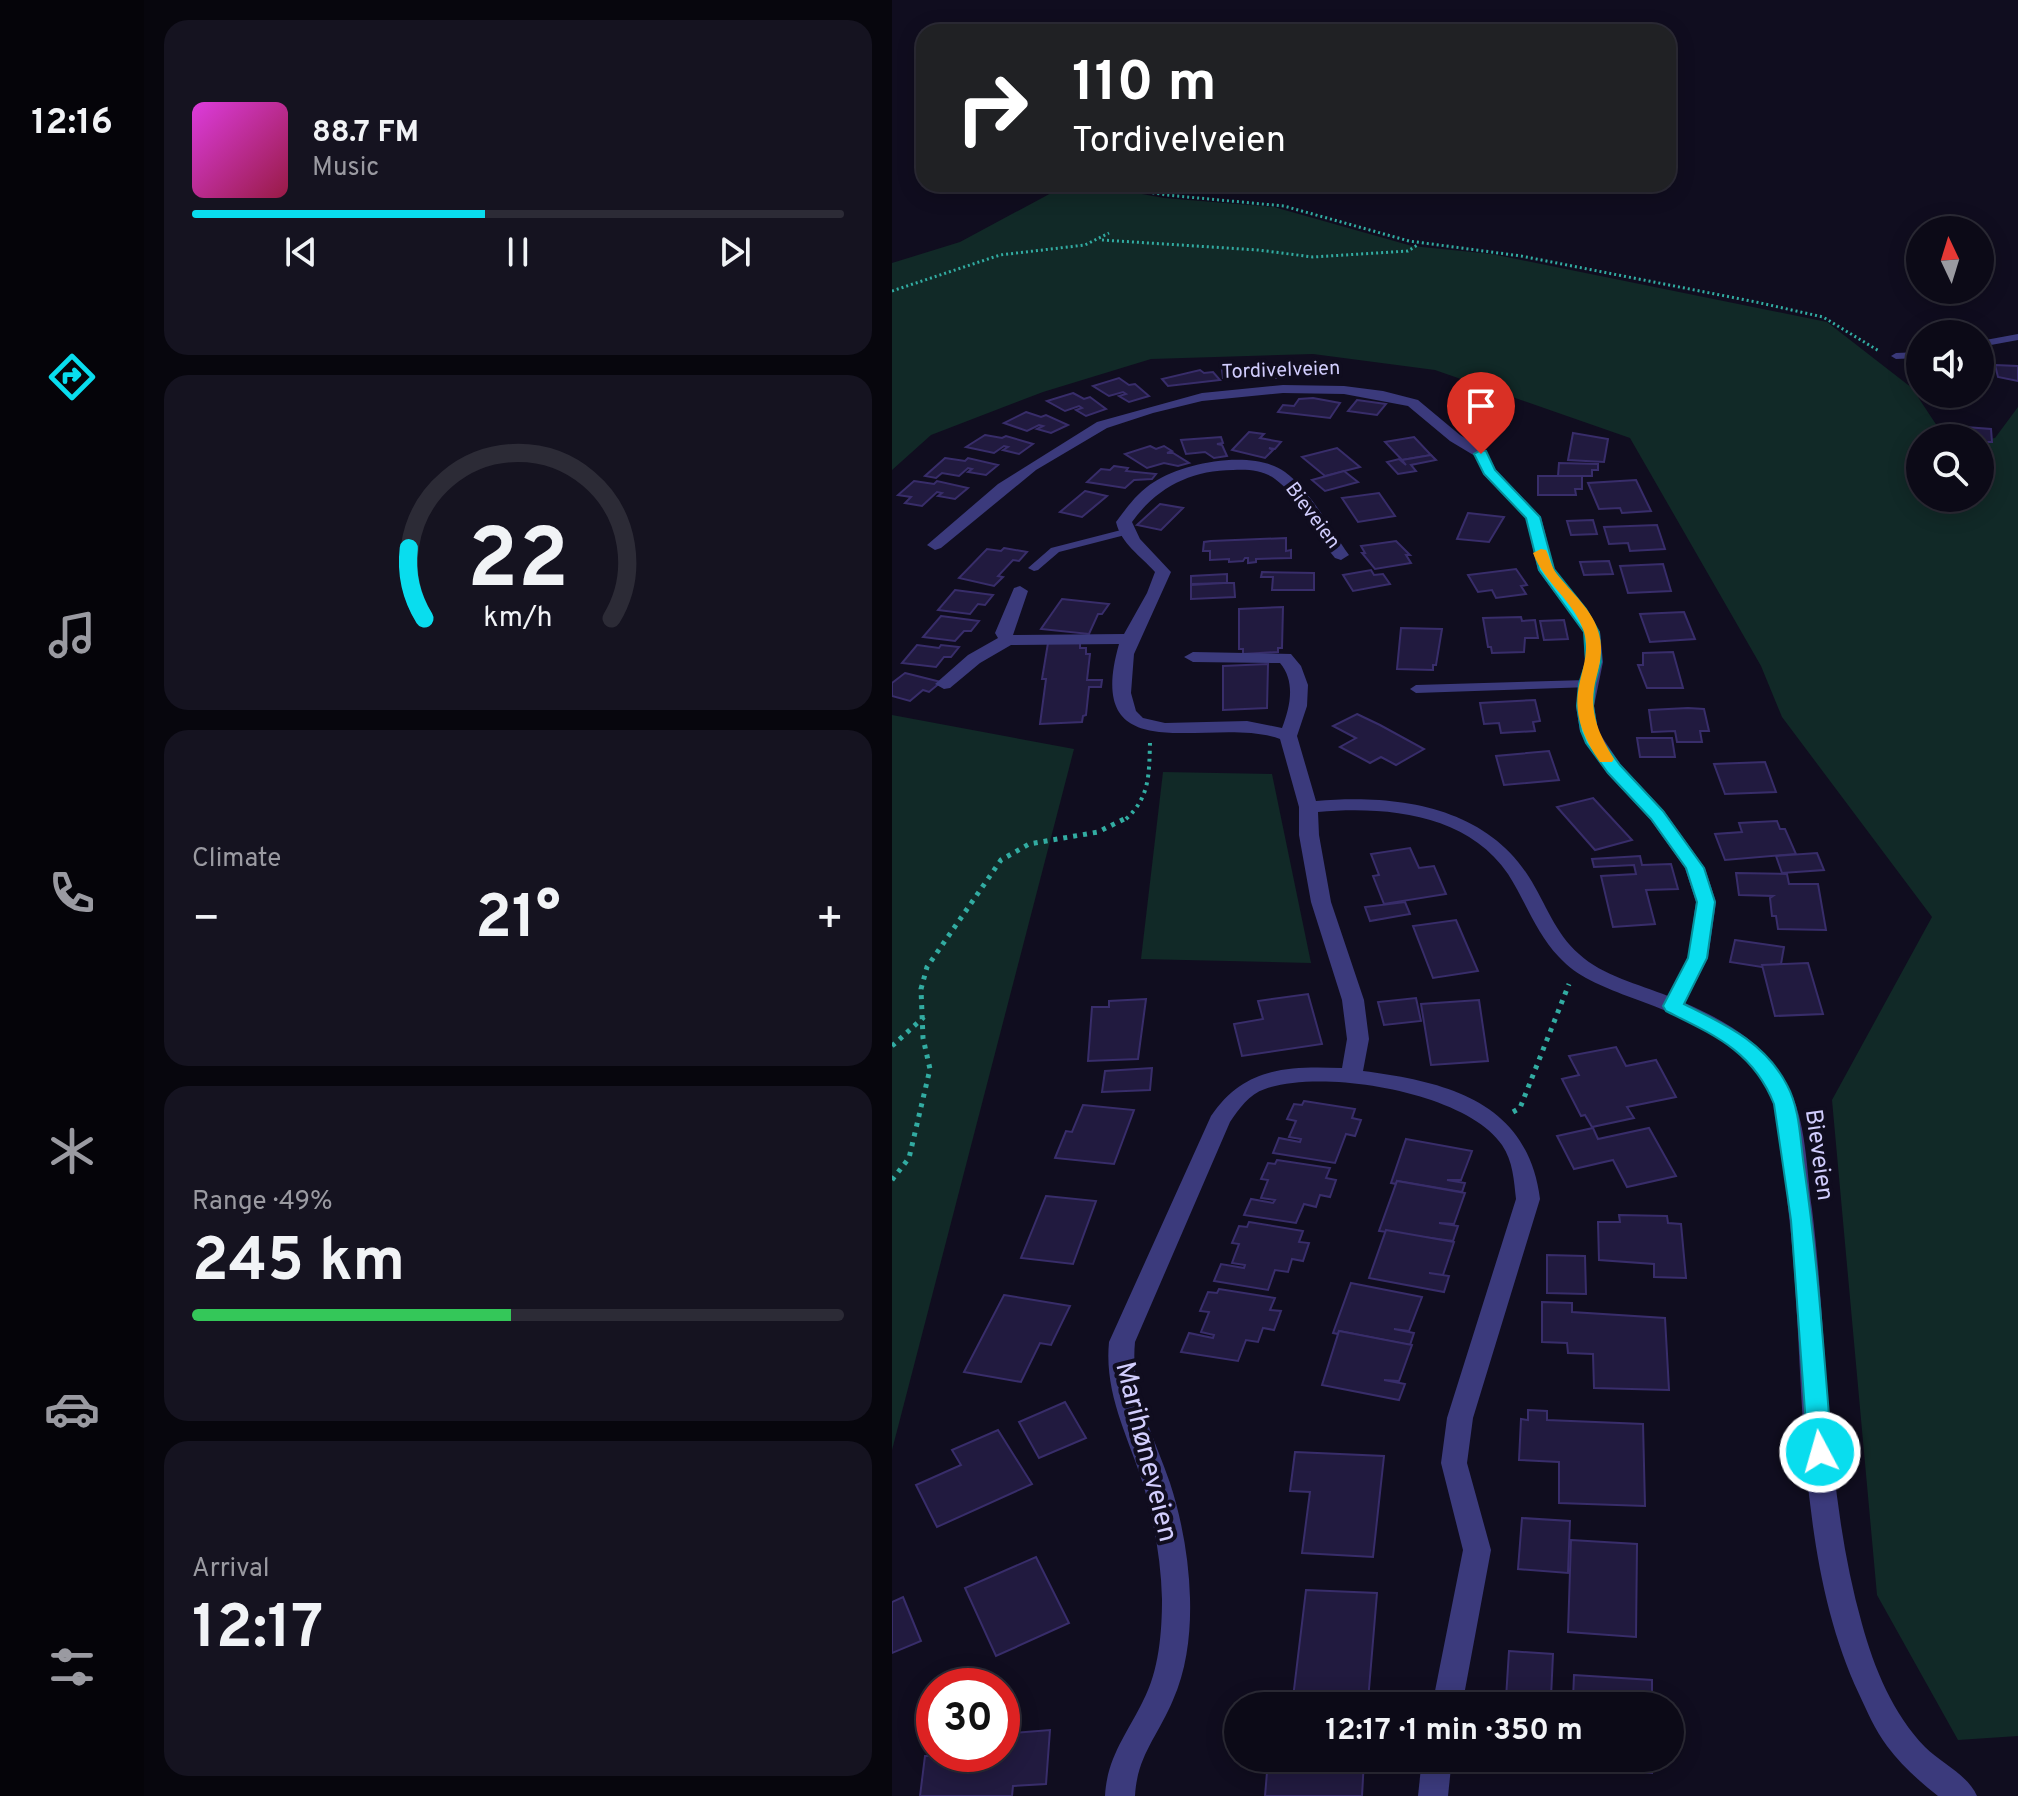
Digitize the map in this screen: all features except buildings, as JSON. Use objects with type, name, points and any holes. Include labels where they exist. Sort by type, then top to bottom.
[{"type":"street","name":"Tordivelveien","points":[[935,545],[1031,467],[1084,435],[1131,415],[1202,397],[1312,388],[1383,395],[1413,403],[1455,438],[1481,454],[1489,472],[1533,517],[1546,570],[1592,632],[1594,662],[1587,684],[1585,706],[1589,731],[1614,769],[1670,832],[1695,868],[1706,902],[1698,958],[1673,1006]]},
{"type":"street","name":"Bieveien","points":[[1125,532],[1124,522],[1130,511],[1169,479],[1184,471],[1208,466],[1249,466],[1275,472],[1282,477],[1341,555]]},
{"type":"street","points":[[1125,532],[1154,558],[1163,572],[1160,589],[1125,653],[1121,695],[1129,715],[1152,726],[1172,729],[1250,726],[1288,736]]},
{"type":"street","points":[[1008,640],[1003,633],[1020,591]]},
{"type":"street","points":[[944,684],[962,667],[1008,640],[1131,639]]},
{"type":"street","points":[[1193,657],[1285,658],[1294,665],[1300,685],[1300,699],[1288,736],[1308,807],[1309,835],[1321,902],[1353,1000],[1358,1039],[1351,1077]]},
{"type":"street","name":"Bieveien","points":[[1308,807],[1361,803],[1391,806],[1444,819],[1468,829],[1486,840],[1511,864],[1540,921],[1577,963],[1733,1036],[1757,1058],[1777,1085],[1785,1104],[1801,1220],[1817,1422],[1833,1569],[1850,1636],[1864,1674],[1896,1735],[1922,1765],[1962,1796]]},
{"type":"street","name":"Marihøneveien","points":[[1120,1796],[1124,1757],[1159,1699],[1174,1651],[1175,1596],[1161,1499],[1126,1395],[1119,1356],[1122,1342],[1219,1121],[1234,1099],[1256,1084],[1301,1076],[1351,1077],[1419,1091],[1467,1106],[1495,1124],[1524,1162],[1528,1199],[1460,1418],[1454,1463],[1477,1550],[1450,1692]]},
{"type":"street","points":[[1433,1796],[1436,1772]]},
{"type":"lane","points":[[1994,341],[2018,337]]},
{"type":"lane","points":[[1896,356],[1906,356]]},
{"type":"lane","points":[[1034,568],[1055,550],[1125,532]]},
{"type":"lane","points":[[1416,689],[1587,684]]},
{"type":"path","points":[[1148,192],[1284,206],[1419,243],[1521,256],[1823,317],[1872,347],[1896,356]]},
{"type":"path","points":[[1102,240],[1109,233]]},
{"type":"path","points":[[892,291],[1018,250],[1102,240],[1258,250],[1313,257],[1408,251],[1419,243]]},
{"type":"path","points":[[892,1180],[909,1158],[930,1069],[923,1038],[925,1017],[921,989],[927,967],[1001,860],[1033,843],[1102,832],[1138,806],[1146,791],[1152,726]]},
{"type":"path","points":[[1495,1124],[1520,1108],[1577,963]]},
{"type":"path","points":[[892,1046],[925,1017]]},
{"type":"green space","points":[[1053,192],[1131,192],[1164,198],[1274,207],[1412,246],[1492,254],[1827,322],[1906,383],[1906,408],[1925,408],[1936,424],[1906,424],[1906,512],[1994,512],[1994,438],[2018,407],[2018,1736],[1958,1740],[1877,1595],[1832,1100],[1932,917],[1782,717],[1761,666],[1630,438],[1435,370],[1313,354],[1151,359],[1043,392],[931,435],[892,470],[892,263],[960,242]]},
{"type":"green space","points":[[892,715],[1074,749],[892,1450]]},
{"type":"green space","points":[[1163,772],[1272,774],[1311,963],[1141,959]]},
{"type":"slow traffic","points":[[1541,553],[1546,570],[1592,632],[1594,662],[1587,684],[1585,706],[1589,731],[1606,759]]},
{"type":"route","points":[[1481,454],[1489,472],[1523,503],[1533,517],[1546,570],[1592,632],[1594,662],[1587,684],[1585,706],[1589,731],[1595,743],[1614,769],[1657,815],[1695,868],[1706,902],[1698,958],[1673,1006],[1733,1036],[1757,1058],[1777,1085],[1785,1104],[1801,1220],[1820,1452]]}]
